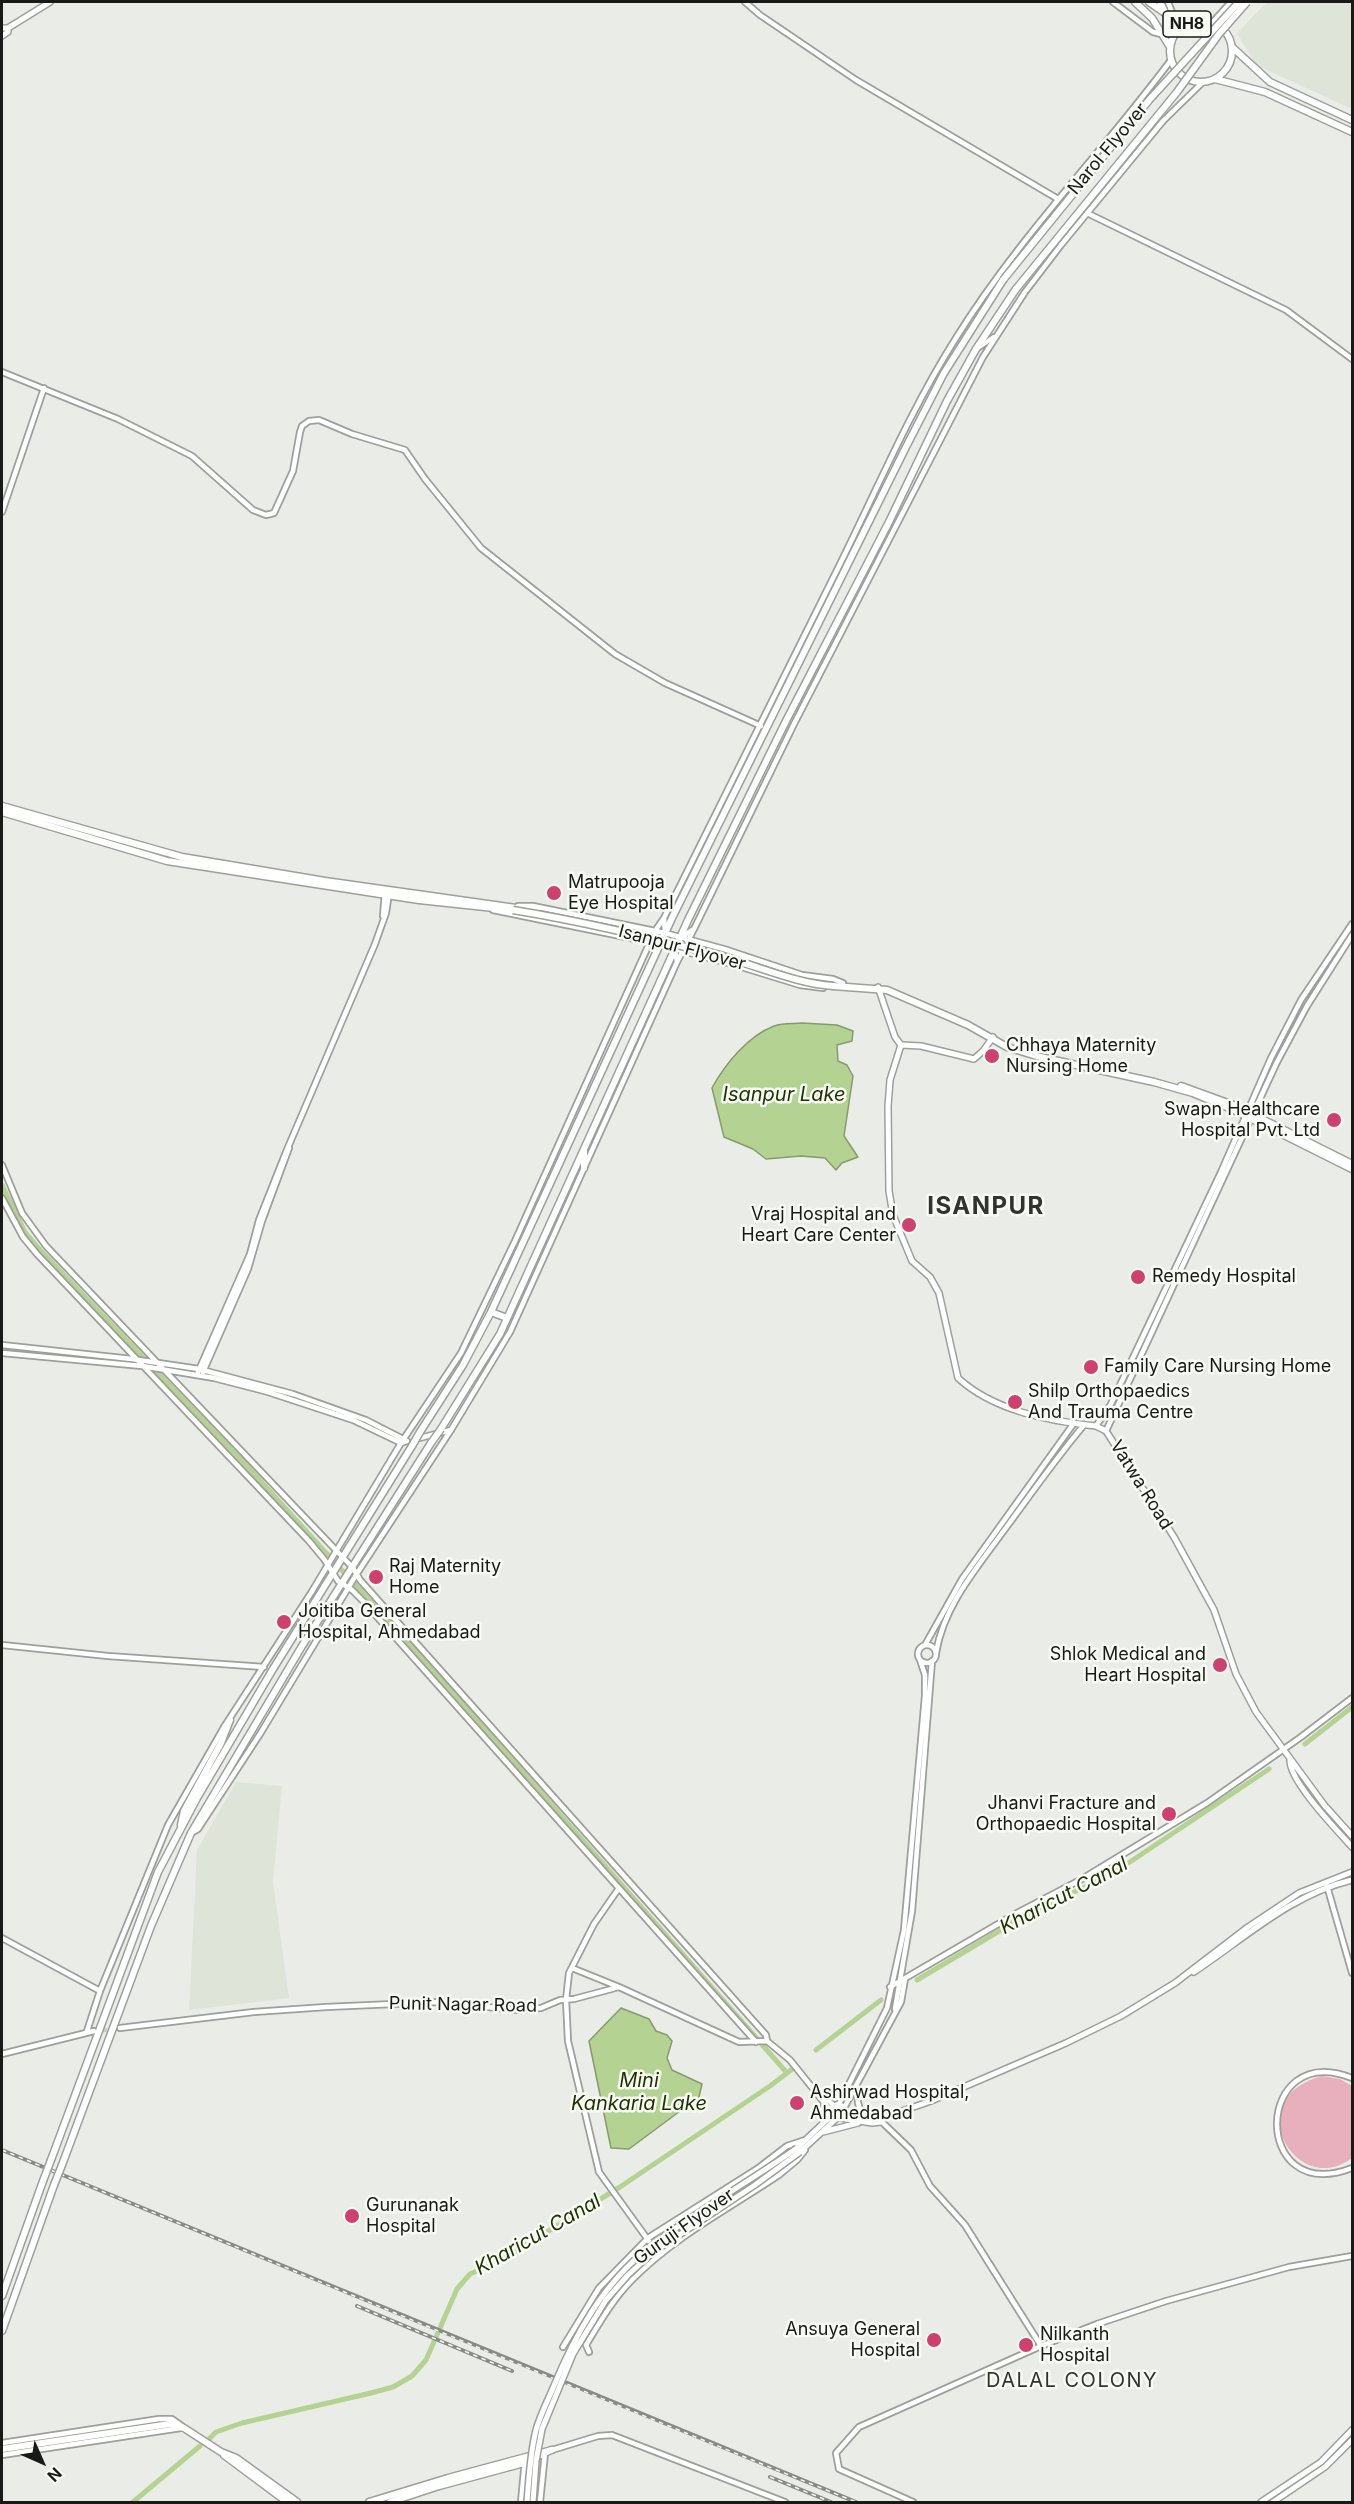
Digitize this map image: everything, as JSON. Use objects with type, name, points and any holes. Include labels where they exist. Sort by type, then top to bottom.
[{"type":"main road","points":[[2,36],[8,32],[5,28],[50,2]]},
{"type":"main road","name":"NH8","points":[[1134,2],[1152,18],[1164,35],[1170,47],[1171,60],[1177,71],[1185,78],[1203,82]]},
{"type":"main road","name":"NH8","points":[[1149,2],[1175,20],[1187,23]]},
{"type":"main road","points":[[1160,2],[1167,15]]},
{"type":"main road","name":"Narol Flyover","points":[[181,1829],[216,1765],[341,1557],[406,1442],[420,1432],[463,1365],[491,1312],[659,945],[763,727],[983,302],[1163,83],[1239,2]]},
{"type":"main road","name":"Narol Flyover","points":[[2,2331],[150,1926],[191,1833],[296,1655],[346,1586],[431,1443],[500,1334],[584,1149],[603,1116],[680,937],[802,690],[976,349],[1016,289],[1177,92],[1219,33],[1247,2]]},
{"type":"main road","name":"NH8","points":[[1170,47],[1179,29],[1187,23],[1200,20],[1213,22],[1224,30],[1232,47],[1270,82],[1353,120]]},
{"type":"main road","name":"NH8","points":[[1215,79],[1229,66],[1232,47]]},
{"type":"main road","points":[[1203,82],[1215,79],[1265,92],[1353,132]]},
{"type":"main road","points":[[2,806],[168,855],[387,893]]},
{"type":"main road","points":[[2,812],[167,861],[387,893],[513,908]]},
{"type":"main road","name":"Isanpur Flyover","points":[[387,893],[484,908],[537,911],[656,935],[798,978],[834,984]]},
{"type":"main road","name":"Isanpur Flyover","points":[[513,908],[655,938],[797,980],[887,990],[933,1009],[1007,1047],[1040,1058],[1154,1082],[1193,1093],[1249,1115]]},
{"type":"main road","points":[[878,988],[901,1045],[921,1046],[974,1059],[993,1038]]},
{"type":"main road","name":"Vatwa Road","points":[[901,1045],[890,1080],[888,1106],[889,1191],[893,1215],[912,1261],[930,1277],[939,1293],[958,1378],[968,1388],[1017,1411],[1096,1426],[1106,1431],[1174,1537],[1214,1610],[1236,1674],[1256,1712],[1290,1760],[1296,1763],[1324,1806],[1353,1836]]},
{"type":"main road","points":[[1249,1115],[1353,1164]]},
{"type":"main road","points":[[1249,1115],[1353,1169]]},
{"type":"main road","points":[[584,1149],[584,1168]]},
{"type":"main road","points":[[491,1312],[507,1318]]},
{"type":"main road","points":[[2,2296],[158,1872],[181,1829],[184,1811],[221,1743],[230,1720]]},
{"type":"main road","name":"Vatwa Road","points":[[1290,1760],[1290,1767],[1304,1789],[1353,1847]]},
{"type":"main road","points":[[808,2141],[822,2132],[864,2119],[879,2119],[931,2102],[1013,2067],[1121,2016],[1175,1983],[1248,1927],[1299,1893],[1353,1872]]},
{"type":"main road","points":[[838,2112],[882,2121],[1016,2069],[1123,2018],[1302,1898],[1353,1880]]},
{"type":"main road","points":[[823,2100],[823,2123]]},
{"type":"main road","points":[[808,2141],[823,2123],[838,2112]]},
{"type":"main road","points":[[822,2132],[838,2112]]},
{"type":"main road","name":"Guruji Flyover","points":[[533,2502],[536,2461],[542,2429],[573,2354],[606,2300],[652,2253],[808,2141]]},
{"type":"main road","name":"Guruji Flyover","points":[[527,2502],[530,2460],[537,2428],[568,2352],[601,2297],[648,2248],[798,2150]]},
{"type":"main road","points":[[2,2449],[174,2424],[221,2452],[236,2458],[297,2502]]},
{"type":"main road","points":[[1261,2502],[1321,2462],[1353,2430]]},
{"type":"main road","points":[[1273,2502],[1325,2467],[1353,2440]]},
{"type":"main road","points":[[221,2452],[232,2463],[287,2502]]},
{"type":"main road","points":[[390,2502],[547,2452]]},
{"type":"main road","points":[[369,2502],[525,2460]]},
{"type":"street","points":[[745,2],[760,15],[856,80],[1059,199]]},
{"type":"street","points":[[1113,2],[1153,32],[1164,35]]},
{"type":"street","points":[[1168,2],[1175,20]]},
{"type":"street","points":[[1213,22],[1231,2]]},
{"type":"street","points":[[87,2031],[100,1991],[168,1825],[206,1757],[461,1353],[655,931],[664,918],[763,727],[892,455],[950,348],[1059,199],[1171,60]]},
{"type":"street","points":[[354,1572],[451,1430],[510,1332],[584,1168],[603,1116],[688,939],[809,694],[905,510],[962,394],[996,335],[1025,292],[1163,121],[1203,82]]},
{"type":"street","points":[[1087,213],[1286,310],[1353,359]]},
{"type":"street","points":[[976,349],[996,335]]},
{"type":"street","points":[[950,348],[957,352]]},
{"type":"street","points":[[2,372],[118,419],[192,456],[253,510],[266,515],[274,513],[280,501],[292,471],[302,426],[309,421],[319,420],[352,434],[405,450],[425,479],[481,548],[506,570],[636,668],[664,683],[763,727]]},
{"type":"street","points":[[2,512],[44,388]]},
{"type":"street","points":[[929,438],[938,442]]},
{"type":"street","points":[[914,469],[923,473]]},
{"type":"street","points":[[896,506],[905,510]]},
{"type":"street","points":[[802,690],[809,694]]},
{"type":"street","points":[[760,775],[768,778]]},
{"type":"street","points":[[200,1373],[250,1254],[290,1145],[375,944],[383,919],[387,893]]},
{"type":"street","points":[[513,908],[533,906],[665,933],[802,975],[833,979],[843,985]]},
{"type":"street","points":[[484,908],[659,945],[800,985],[831,988],[843,985]]},
{"type":"street","points":[[664,918],[665,933]]},
{"type":"street","points":[[1106,1431],[1301,1000],[1353,924]]},
{"type":"street","points":[[680,937],[693,929]]},
{"type":"street","points":[[1096,1426],[1112,1404],[1249,1115],[1303,1013],[1353,936]]},
{"type":"street","points":[[675,950],[677,962]]},
{"type":"street","points":[[2,1165],[12,1195],[32,1230],[341,1557],[766,2035],[767,2041],[790,2060],[823,2100],[838,2112]]},
{"type":"street","points":[[12,1195],[2,1198],[23,1237],[136,1360],[309,1541],[332,1572],[619,1887],[756,2042]]},
{"type":"street","points":[[2,1345],[136,1360],[200,1373],[344,1417],[406,1442],[451,1430]]},
{"type":"street","points":[[2,1353],[200,1373]]},
{"type":"street","points":[[838,2112],[885,2014],[905,1920],[925,1696],[925,1675],[919,1650],[925,1645],[962,1579],[1074,1423]]},
{"type":"street","points":[[896,2009],[898,1983],[912,1911],[932,1661],[944,1620],[967,1582],[1061,1451],[1084,1425]]},
{"type":"street","points":[[191,1833],[198,1829],[234,1776],[346,1586]]},
{"type":"street","points":[[2,1645],[264,1668]]},
{"type":"street","points":[[925,1645],[933,1648],[936,1653]]},
{"type":"street","points":[[920,1660],[926,1663],[932,1661]]},
{"type":"street","points":[[890,1987],[1017,1912],[1082,1879],[1207,1803],[1353,1698]]},
{"type":"street","points":[[562,1824],[570,1816]]},
{"type":"street","points":[[1325,1882],[1353,1973]]},
{"type":"street","points":[[619,1887],[594,1924],[572,1968],[566,2000],[568,2041],[599,2172],[659,2255]]},
{"type":"street","points":[[2,1938],[100,1991]]},
{"type":"street","points":[[572,1968],[739,2042],[767,2041]]},
{"type":"street","points":[[838,2112],[856,2085],[904,1994],[905,1979]]},
{"type":"street","name":"Punit Nagar Road","points":[[120,2028],[219,2015],[327,2007],[439,2002],[517,2010],[541,2008],[619,1987]]},
{"type":"street","points":[[885,2014],[896,2009]]},
{"type":"street","points":[[2,2054],[94,2031]]},
{"type":"street","points":[[1353,2078],[1326,2072],[1311,2075],[1297,2082],[1283,2097],[1278,2108],[1276,2129],[1282,2149],[1289,2159],[1304,2170],[1319,2175],[1336,2175],[1353,2169]]},
{"type":"street","points":[[856,2085],[858,2103],[864,2119]]},
{"type":"street","points":[[882,2121],[911,2150],[930,2186],[964,2225],[1041,2346]]},
{"type":"street","points":[[563,2347],[599,2288],[648,2238],[757,2169],[787,2146],[808,2141]]},
{"type":"street","points":[[589,2352],[586,2345],[612,2303],[632,2281],[659,2255],[779,2175],[797,2160],[808,2141]]},
{"type":"street","points":[[913,2502],[839,2469],[836,2453],[859,2427],[1041,2346],[1166,2301],[1289,2267],[1353,2256]]},
{"type":"street","points":[[2,2443],[159,2419],[172,2419],[184,2428]]},
{"type":"street","points":[[2,2455],[184,2428]]},
{"type":"street","points":[[540,2502],[547,2452],[598,2436],[612,2435],[785,2502]]},
{"type":"street","points":[[521,2502],[525,2460]]},
{"type":"shaded area","points":[[1267,2],[1352,2],[1352,109],[1256,65],[1237,33]]},
{"type":"shaded area","points":[[236,1782],[282,1786],[273,1882],[289,1998],[189,2010],[197,1850]]},
{"type":"shaded area","points":[[1322,2076],[1340,2079],[1352,2086],[1352,2158],[1331,2167],[1312,2166],[1296,2157],[1284,2141],[1280,2123],[1283,2104],[1297,2088]]},
{"type":"water","name":"Isanpur Lake","points":[[802,1023],[837,1025],[853,1031],[852,1041],[837,1045],[838,1061],[847,1065],[853,1076],[844,1136],[858,1157],[842,1163],[836,1170],[825,1158],[801,1156],[766,1159],[753,1149],[724,1137],[712,1088],[730,1060],[755,1037],[774,1026]]},
{"type":"water","name":"Mini Kankaria Lake","points":[[621,2008],[649,2019],[656,2031],[667,2035],[672,2041],[667,2058],[672,2070],[702,2084],[699,2097],[629,2149],[611,2148],[589,2041]]},
{"type":"waterway","points":[[2,1185],[25,1232],[41,1251],[246,1465],[440,1678],[787,2073]]},
{"type":"waterway","name":"Kharicut Canal","points":[[1305,1744],[1352,1707]]},
{"type":"waterway","name":"Kharicut Canal","points":[[917,1980],[1033,1911],[1109,1876],[1269,1769]]},
{"type":"waterway","name":"Kharicut Canal","points":[[816,2050],[881,2000]]},
{"type":"waterway","name":"Kharicut Canal","points":[[209,2439],[216,2432],[242,2423],[393,2387],[412,2376],[426,2360],[457,2289],[470,2274],[500,2261],[620,2187],[791,2070]]},
{"type":"waterway","name":"Kharicut Canal","points":[[133,2502],[200,2446]]},
{"type":"tunnel","points":[[96,2031],[120,2028]]},
{"type":"railway","points":[[2,2150],[856,2502]]},
{"type":"railway","points":[[357,2306],[512,2371]]},
{"type":"railway","points":[[770,2477],[831,2502]]},
{"type":"place","name":"Matrupooja Eye Hospital","points":[[554,893]]},
{"type":"place","name":"Chhaya Maternity Nursing Home","points":[[992,1056]]},
{"type":"place","name":"Swapn Healthcare Hospital Pvt. Ltd","points":[[1334,1120]]},
{"type":"place","name":"Vraj Hospital and Heart Care Center","points":[[909,1225]]},
{"type":"place","name":"Remedy Hospital","points":[[1138,1277]]},
{"type":"place","name":"Family Care Nursing Home","points":[[1091,1367]]},
{"type":"place","name":"Shilp Orthopaedics And Trauma Centre","points":[[1015,1402]]},
{"type":"place","name":"Raj Maternity Home","points":[[376,1577]]},
{"type":"place","name":"Joitiba General Hospital, Ahmedabad","points":[[284,1622]]},
{"type":"place","name":"Shlok Medical and Heart Hospital","points":[[1220,1665]]},
{"type":"place","name":"Jhanvi Fracture and Orthopaedic Hospital","points":[[1169,1814]]},
{"type":"place","name":"Ashirwad Hospital, Ahmedabad","points":[[797,2103]]},
{"type":"place","name":"Gurunanak Hospital","points":[[352,2216]]},
{"type":"place","name":"Ansuya General Hospital","points":[[934,2340]]},
{"type":"place","name":"Nilkanth Hospital","points":[[1026,2345]]},
{"type":"district","name":"ISANPUR","points":[[986,1207]]},
{"type":"district","name":"DALAL COLONY","points":[[1072,2381]]}]
